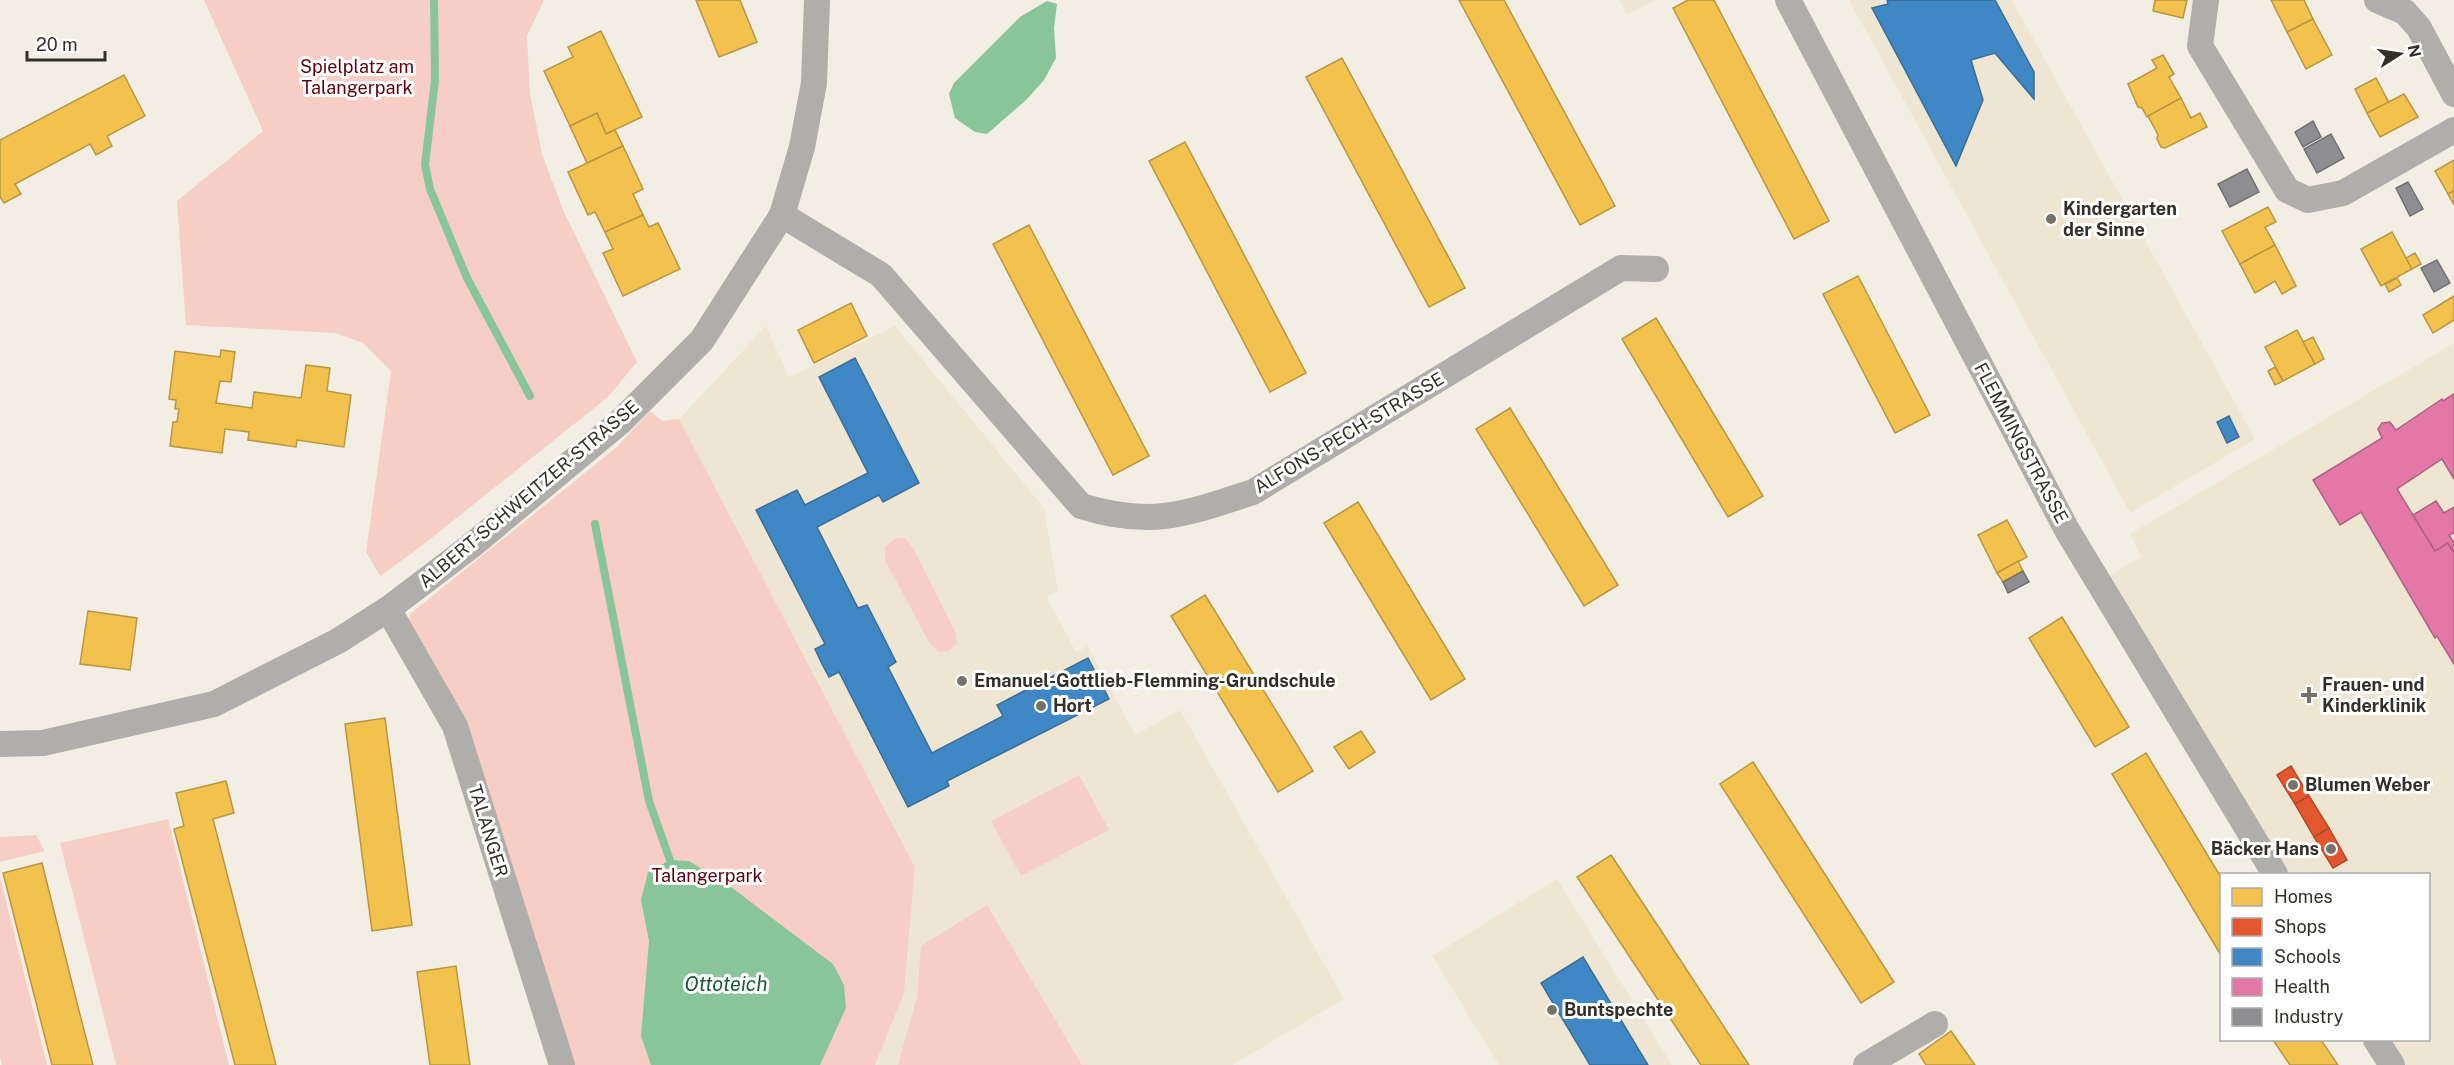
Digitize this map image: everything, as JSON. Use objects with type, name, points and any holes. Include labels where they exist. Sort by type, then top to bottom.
[{"type":"street","name":"ALBERT-SCHWEITZER-STRASSE","points":[[0,744],[43,743],[214,704],[338,641],[388,609],[471,546],[620,422],[702,340],[782,215],[802,147],[814,83],[817,0]]},
{"type":"street","name":"FLEMMINGSTRASSE","points":[[1788,0],[2067,530],[2274,873]]},
{"type":"street","points":[[2206,0],[2200,46],[2287,190],[2308,200],[2343,193],[2454,130]]},
{"type":"street","points":[[2377,0],[2405,12],[2419,28],[2454,94]]},
{"type":"street","name":"ALFONS-PECH-STRASSE","points":[[782,215],[881,275],[1081,506],[1110,515],[1162,518],[1189,513],[1253,492],[1621,268],[1656,269]]},
{"type":"street","name":"TALANGER","points":[[388,609],[455,726],[562,1065]]},
{"type":"street","points":[[1869,1064],[1935,1024]]},
{"type":"street","points":[[2377,1041],[2392,1065]]},
{"type":"shaded area","points":[[1619,0],[1655,0],[1627,15]]},
{"type":"shaded area","name":"Kindergarten der Sinne","points":[[1849,0],[2012,0],[2255,439],[2130,513]]},
{"type":"shaded area","name":"Emanuel-Gottlieb-Flemming-Grundschule","points":[[766,326],[789,377],[895,326],[1044,508],[1058,591],[1047,597],[1076,652],[1088,646],[1135,735],[1180,710],[1344,999],[1232,1065],[875,1065],[904,993],[915,867],[679,419]]},
{"type":"shaded area","name":"Frauen- und Kinderklinik","points":[[2454,343],[2454,1065],[2392,1065],[2377,1041],[2430,1041],[2430,873],[2274,873],[2097,582],[2141,557],[2130,534]]},
{"type":"shaded area","name":"Buntspechte","points":[[1557,879],[1672,1065],[1499,1065],[1432,956]]},
{"type":"green space","name":"Spielplatz am Talangerpark","points":[[204,0],[544,0],[527,36],[530,93],[542,154],[563,210],[637,362],[608,397],[419,548],[380,576],[366,552],[391,371],[363,343],[335,333],[186,325],[177,201],[263,131]]},
{"type":"green space","name":"Talangerpark","points":[[650,411],[662,421],[679,419],[915,867],[904,993],[875,1065],[570,1065],[408,631],[410,614],[617,447]]},
{"type":"green space","points":[[900,538],[905,538],[913,548],[956,633],[957,644],[949,651],[939,652],[930,644],[885,560],[885,547]]},
{"type":"green space","points":[[1079,775],[1109,830],[1021,876],[991,821]]},
{"type":"green space","points":[[168,819],[229,1065],[116,1065],[60,843]]},
{"type":"green space","points":[[36,835],[45,851],[0,862],[0,837]]},
{"type":"green space","points":[[0,877],[47,1065],[2,1065],[0,1057]]},
{"type":"green space","points":[[987,905],[1082,1065],[898,1065],[917,997],[921,946]]},
{"type":"water","points":[[1047,1],[1057,4],[1054,28],[1056,58],[1044,80],[1027,99],[987,134],[975,132],[955,118],[949,94],[954,83],[1020,17]]},
{"type":"water","name":"Ottoteich","points":[[670,860],[689,861],[731,887],[833,964],[844,985],[846,1008],[820,1065],[651,1065],[641,1036],[649,941],[641,900],[648,872]]},
{"type":"building: Homes","points":[[696,0],[740,0],[757,42],[719,57]]},
{"type":"building: Homes","points":[[1459,0],[1504,0],[1615,206],[1580,225]]},
{"type":"building: Homes","points":[[1688,0],[1714,0],[1829,221],[1794,239],[1673,8]]},
{"type":"building: Homes","points":[[2155,0],[2187,0],[2183,18],[2153,11]]},
{"type":"building: Homes","points":[[2271,0],[2304,0],[2313,19],[2287,32]]},
{"type":"building: Homes","points":[[2313,19],[2332,55],[2306,69],[2287,32]]},
{"type":"building: Homes","points":[[601,31],[642,117],[606,134],[597,113],[570,126],[544,71],[573,57],[568,47]]},
{"type":"building: Homes","points":[[2163,55],[2174,74],[2169,77],[2181,98],[2147,117],[2142,108],[2138,107],[2128,84],[2157,68],[2152,60]]},
{"type":"building: Homes","points":[[1342,58],[1465,288],[1429,307],[1306,77]]},
{"type":"building: Homes","points":[[124,75],[145,116],[107,136],[112,146],[96,155],[90,144],[15,184],[21,194],[4,203],[0,197],[0,140]]},
{"type":"building: Homes","points":[[2376,78],[2389,103],[2367,113],[2355,89]]},
{"type":"building: Homes","points":[[2404,94],[2418,117],[2380,137],[2367,113]]},
{"type":"building: Homes","points":[[2181,98],[2191,118],[2200,113],[2207,127],[2165,148],[2161,147],[2157,139],[2158,135],[2148,116]]},
{"type":"building: Homes","points":[[597,113],[606,134],[615,130],[623,146],[587,163],[570,126]]},
{"type":"building: Homes","points":[[1185,142],[1306,373],[1270,392],[1149,161]]},
{"type":"building: Homes","points":[[623,146],[643,189],[633,194],[643,215],[605,232],[595,212],[588,215],[568,172]]},
{"type":"building: Homes","points":[[2454,160],[2454,191],[2448,194],[2435,171]]},
{"type":"building: Homes","points":[[2454,191],[2454,205],[2448,194]]},
{"type":"building: Homes","points":[[2268,207],[2276,222],[2265,227],[2275,245],[2240,264],[2222,231]]},
{"type":"building: Homes","points":[[643,215],[649,227],[658,223],[680,269],[623,296],[603,253],[613,249],[605,232]]},
{"type":"building: Homes","points":[[1029,225],[1149,456],[1113,475],[993,244]]},
{"type":"building: Homes","points":[[2392,232],[2412,269],[2381,286],[2361,249]]},
{"type":"building: Homes","points":[[2275,245],[2296,286],[2282,294],[2275,281],[2255,293],[2240,264]]},
{"type":"building: Homes","points":[[2415,253],[2421,264],[2412,269],[2406,258]]},
{"type":"building: Homes","points":[[1858,276],[1930,415],[1895,433],[1823,294]]},
{"type":"building: Homes","points":[[2397,278],[2401,285],[2389,292],[2385,284]]},
{"type":"building: Homes","points":[[2454,296],[2454,320],[2433,333],[2423,315]]},
{"type":"building: Homes","points":[[851,303],[867,336],[814,363],[798,330]]},
{"type":"building: Homes","points":[[1656,318],[1763,496],[1728,517],[1622,339]]},
{"type":"building: Homes","points":[[2297,330],[2315,364],[2283,381],[2265,347]]},
{"type":"building: Homes","points":[[2313,337],[2324,359],[2315,364],[2303,342]]},
{"type":"building: Homes","points":[[221,350],[235,352],[231,382],[220,381],[216,403],[252,408],[254,392],[301,398],[306,365],[330,368],[327,391],[351,395],[344,447],[297,440],[296,447],[248,440],[249,432],[225,429],[222,453],[170,446],[173,422],[177,422],[179,409],[175,409],[176,400],[169,399],[175,351],[220,357]]},
{"type":"building: Homes","points":[[2275,367],[2283,381],[2275,385],[2268,371]]},
{"type":"building: Homes","points":[[1510,408],[1618,585],[1584,606],[1476,429]]},
{"type":"building: Homes","points":[[1358,502],[1465,679],[1431,700],[1324,523]]},
{"type":"building: Homes","points":[[2007,520],[2027,557],[1997,573],[1978,535]]},
{"type":"building: Homes","points":[[2018,561],[2023,571],[2003,582],[1997,573]]},
{"type":"building: Homes","points":[[1205,595],[1313,771],[1278,792],[1171,616]]},
{"type":"building: Homes","points":[[88,611],[137,618],[130,670],[80,664]]},
{"type":"building: Homes","points":[[2062,617],[2129,727],[2095,747],[2029,638]]},
{"type":"building: Homes","points":[[385,718],[412,925],[372,931],[345,724]]},
{"type":"building: Homes","points":[[1361,731],[1375,752],[1349,769],[1334,747]]},
{"type":"building: Homes","points":[[2146,753],[2220,876],[2220,954],[2112,774]]},
{"type":"building: Homes","points":[[1753,762],[1894,982],[1861,1003],[1720,784]]},
{"type":"building: Homes","points":[[226,781],[234,813],[213,819],[276,1065],[235,1065],[174,829],[184,826],[176,793]]},
{"type":"building: Homes","points":[[1611,855],[1749,1065],[1701,1065],[1577,877]]},
{"type":"building: Homes","points":[[42,863],[93,1065],[52,1065],[3,873]]},
{"type":"building: Homes","points":[[456,966],[470,1065],[430,1065],[417,972]]},
{"type":"building: Homes","points":[[1951,1031],[1975,1065],[1926,1065],[1919,1054]]},
{"type":"building: Homes","points":[[2274,1041],[2322,1041],[2338,1065],[2290,1065]]},
{"type":"building: Shops","name":"Blumen Weber","points":[[2291,766],[2309,796],[2295,804],[2277,775]]},
{"type":"building: Shops","points":[[2309,796],[2329,828],[2314,837],[2295,804]]},
{"type":"building: Shops","name":"Bäcker Hans","points":[[2329,828],[2347,860],[2333,868],[2314,837]]},
{"type":"building: Schools","points":[[1887,0],[1995,0],[2034,72],[2034,99],[1995,53],[1971,60],[1983,100],[1956,166],[1872,8],[1888,4]]},
{"type":"building: Schools","points":[[855,358],[919,483],[883,502],[879,495],[817,527],[858,608],[867,605],[881,632],[896,662],[888,667],[932,753],[1003,716],[997,705],[1088,658],[1109,699],[947,781],[949,786],[908,807],[839,672],[829,677],[822,664],[815,649],[825,644],[756,510],[797,490],[805,505],[868,473],[819,377]]},
{"type":"building: Schools","points":[[2229,416],[2239,437],[2227,443],[2217,422]]},
{"type":"building: Schools","points":[[1583,957],[1648,1065],[1590,1065],[1541,983]]},
{"type":"building: Health","points":[[2454,394],[2454,479],[2442,459],[2397,489],[2435,551],[2448,543],[2452,550],[2454,549],[2454,664],[2437,636],[2435,638],[2361,512],[2340,525],[2313,480],[2382,438],[2378,429],[2382,423],[2390,422],[2396,430],[2442,399],[2443,401]]},
{"type":"building: Health","points":[[2436,501],[2444,513],[2454,507],[2454,533],[2449,535],[2454,543],[2452,550],[2448,543],[2435,551],[2413,515]]},
{"type":"building: Industry","points":[[2313,121],[2321,137],[2303,147],[2295,132]]},
{"type":"building: Industry","points":[[2331,134],[2344,158],[2317,173],[2304,149]]},
{"type":"building: Industry","points":[[2247,169],[2259,192],[2230,207],[2218,184]]},
{"type":"building: Industry","points":[[2408,182],[2423,209],[2410,216],[2396,188]]},
{"type":"building: Industry","points":[[2437,260],[2450,283],[2434,292],[2421,268]]},
{"type":"building: Industry","points":[[2023,571],[2029,582],[2008,593],[2003,582]]},
{"type":"waterway","points":[[434,0],[435,80],[425,165],[430,189],[467,278],[530,396]]},
{"type":"waterway","points":[[595,524],[649,801],[670,860]]},
{"type":"place","name":"Kindergarten der Sinne","points":[[2051,219]]},
{"type":"place","name":"Emanuel-Gottlieb-Flemming-Grundschule","points":[[962,681]]},
{"type":"place","name":"Frauen- und Kinderklinik","points":[[2309,695]]},
{"type":"place","name":"Hort","points":[[1041,706]]},
{"type":"place","name":"Blumen Weber","points":[[2293,785]]},
{"type":"place","name":"Bäcker Hans","points":[[2331,849]]},
{"type":"place","name":"Buntspechte","points":[[1552,1010]]}]
